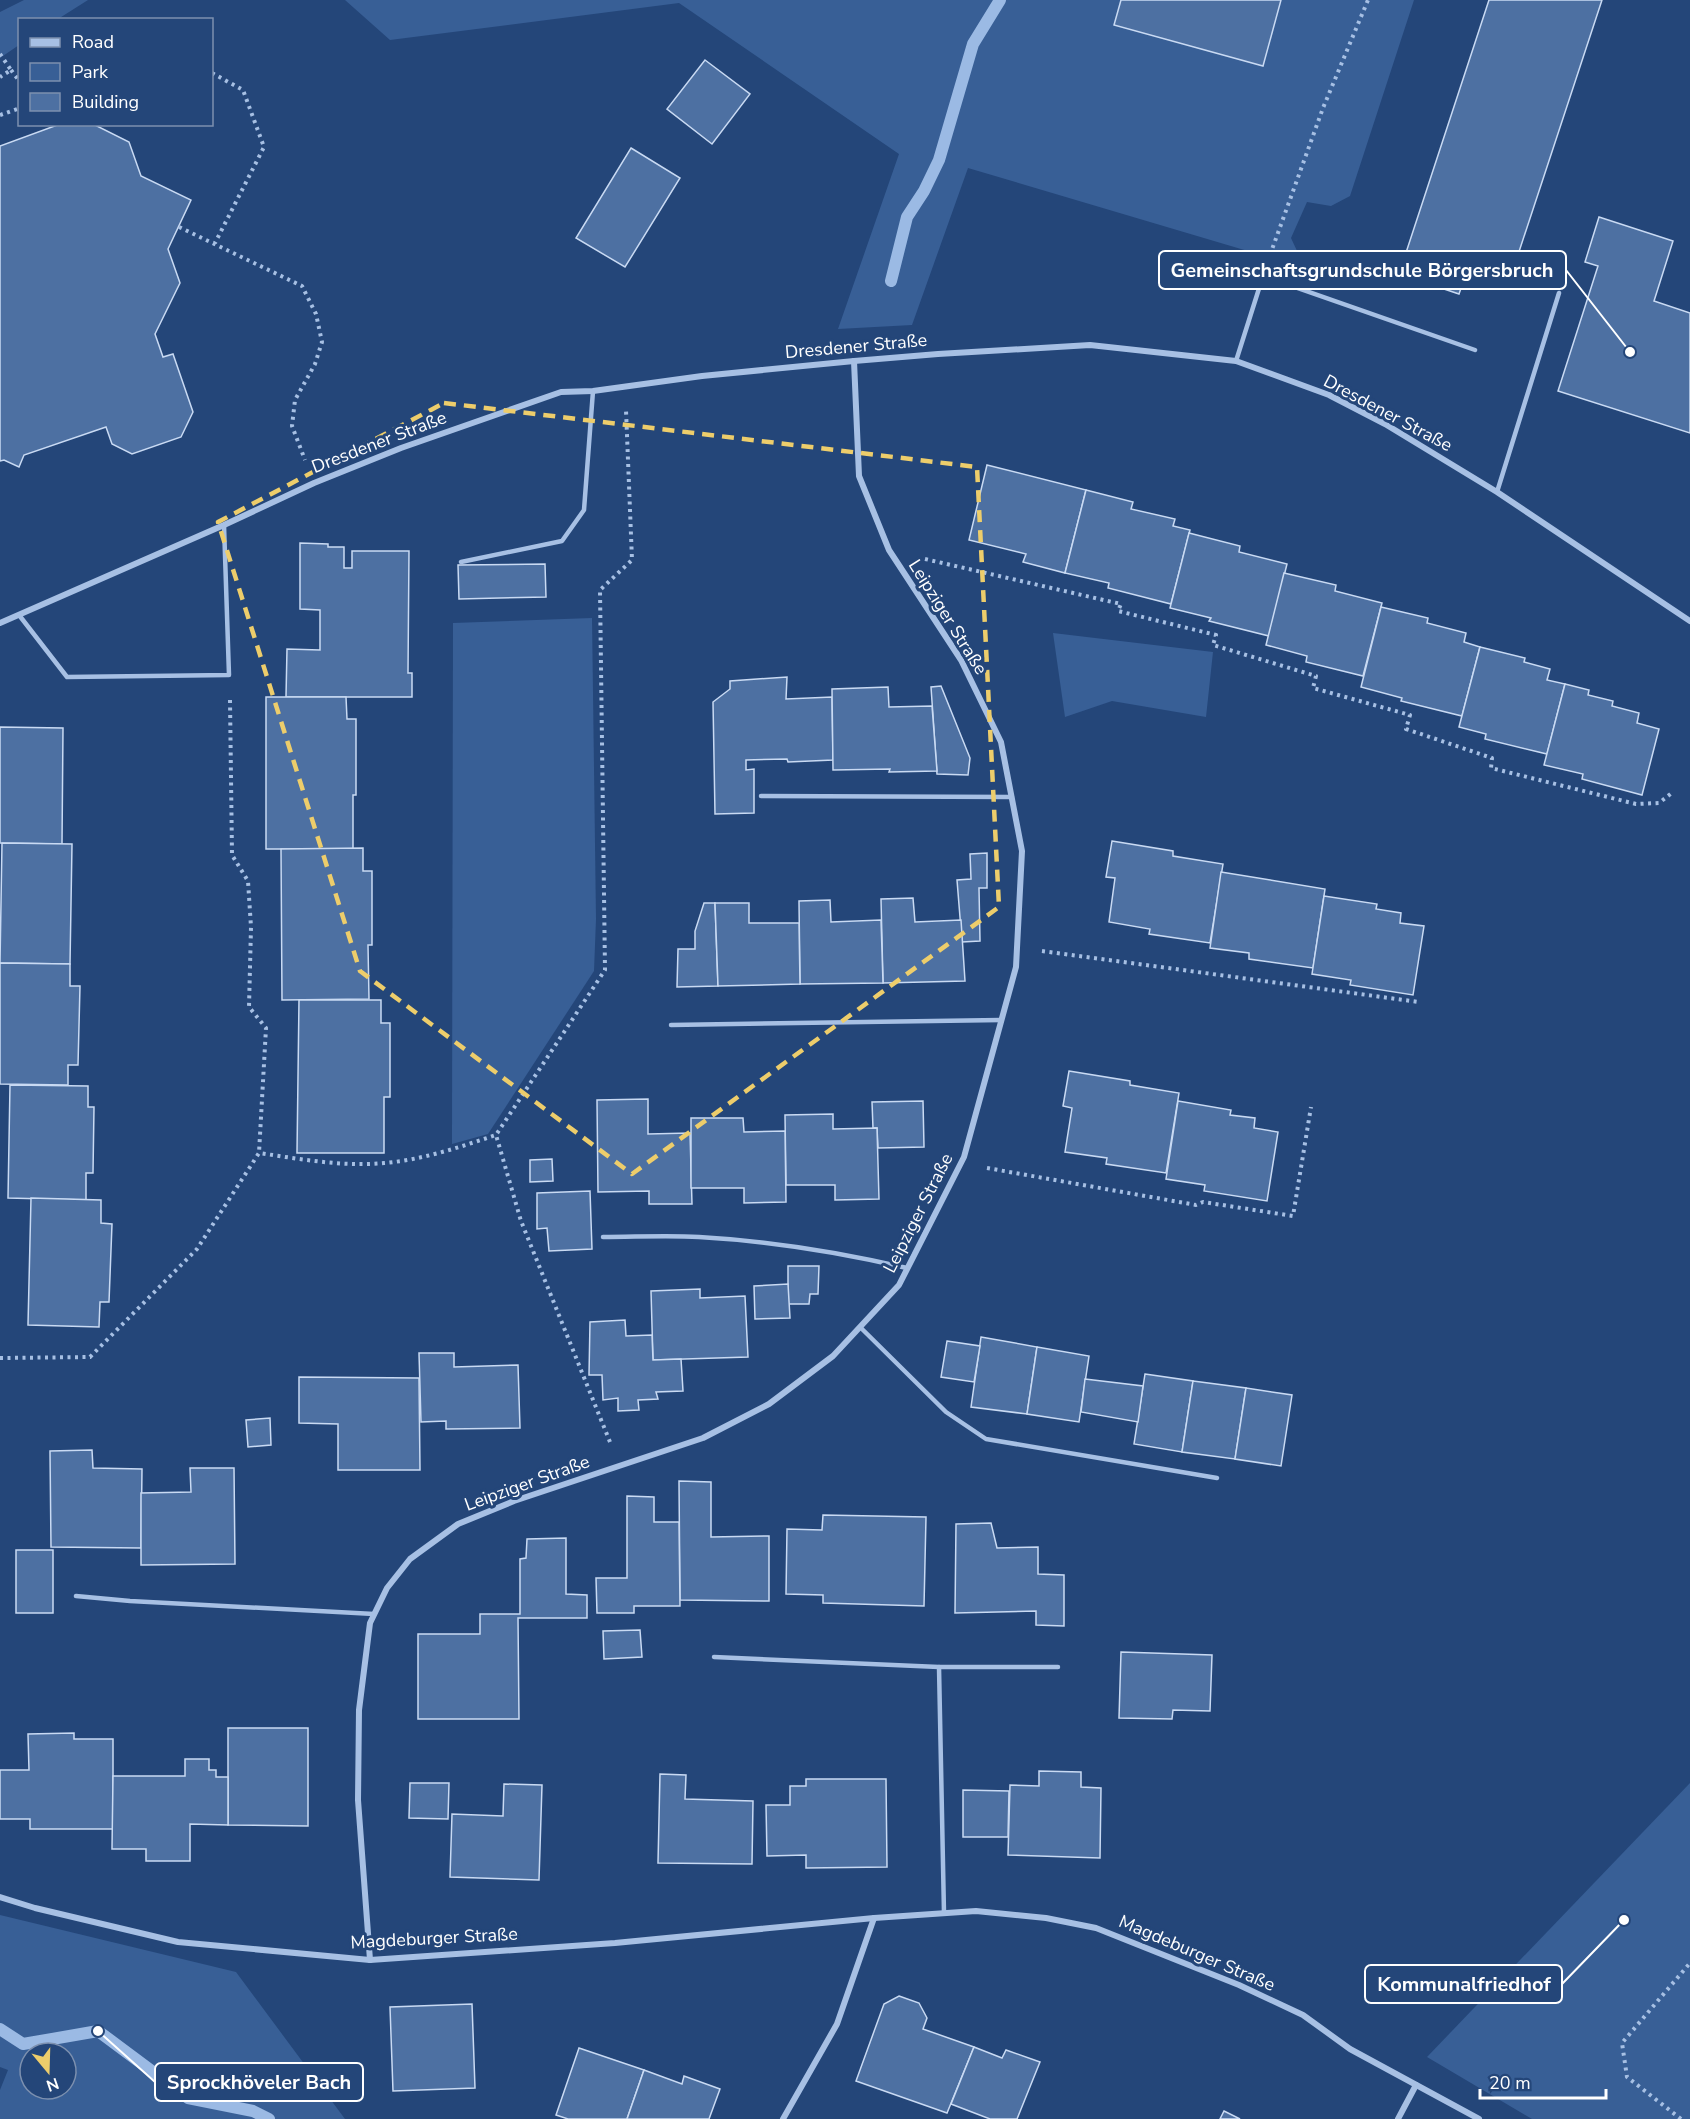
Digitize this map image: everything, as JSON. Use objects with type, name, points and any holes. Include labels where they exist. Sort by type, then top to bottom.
[{"type":"street","name":"Dresdener Straße","points":[[0,623],[314,483],[401,448],[561,392],[594,391],[702,376],[854,361],[1090,345],[1236,361],[1329,395],[1385,424],[1497,492],[1690,621]]},
{"type":"street","name":"Leipziger Straße","points":[[370,1960],[357,1800],[359,1710],[370,1623],[387,1588],[410,1558],[458,1524],[514,1501],[703,1438],[769,1404],[833,1356],[899,1285],[964,1157],[1016,967],[1022,851],[1001,742],[966,670],[890,550],[859,476],[854,361]]},
{"type":"street","name":"Magdeburger Straße","points":[[0,1897],[35,1908],[178,1942],[370,1960],[615,1943],[874,1918],[976,1911],[1046,1918],[1107,1932],[1239,1985],[1302,2015],[1350,2049],[1479,2119]]},
{"type":"street","points":[[783,2119],[837,2024],[874,1918]]},
{"type":"street","points":[[1398,2119],[1416,2085]]},
{"type":"lane","points":[[1236,361],[1263,276],[1475,350]]},
{"type":"lane","points":[[1497,492],[1559,293]]},
{"type":"lane","points":[[461,562],[562,541],[584,510],[594,391]]},
{"type":"lane","points":[[19,615],[67,677],[229,675],[224,525]]},
{"type":"lane","points":[[761,796],[1012,797]]},
{"type":"lane","points":[[671,1025],[1001,1020]]},
{"type":"lane","points":[[603,1237],[698,1236],[857,1256],[908,1268]]},
{"type":"lane","points":[[860,1327],[946,1412],[986,1439],[1217,1478]]},
{"type":"lane","points":[[76,1596],[374,1614]]},
{"type":"lane","points":[[714,1657],[939,1667],[1058,1667]]},
{"type":"lane","points":[[939,1667],[944,1913]]},
{"type":"path","points":[[1263,276],[1323,108],[1368,0]]},
{"type":"path","points":[[0,54],[18,79]]},
{"type":"path","points":[[0,77],[11,70]]},
{"type":"path","points":[[213,74],[243,90],[264,147],[215,243]]},
{"type":"path","points":[[0,115],[18,109]]},
{"type":"path","points":[[179,227],[302,286],[316,314],[322,342],[315,364],[295,400],[292,426],[314,483]]},
{"type":"path","points":[[259,1153],[328,1164],[384,1163],[442,1152],[496,1135],[605,970],[600,590],[632,560],[625,387]]},
{"type":"path","points":[[890,550],[1121,604],[1118,611],[1216,635],[1213,645],[1316,675],[1313,688],[1410,715],[1406,729],[1492,758],[1491,768],[1636,804],[1659,803],[1673,792]]},
{"type":"path","points":[[0,1358],[90,1357],[197,1249],[259,1153],[266,1028],[249,1007],[251,927],[248,881],[232,855],[229,675]]},
{"type":"path","points":[[1017,947],[1419,1002]]},
{"type":"path","points":[[960,1164],[1196,1205],[1203,1202],[1293,1216],[1311,1107]]},
{"type":"path","points":[[496,1135],[521,1221],[619,1465]]},
{"type":"path","points":[[1681,2119],[1627,2076],[1622,2043],[1690,1963]]},
{"type":"highlighted area","points":[[444,403],[977,467],[999,907],[632,1174],[360,971],[218,522]]},
{"type":"green space","points":[[24,0],[88,0],[60,18],[18,18],[18,46],[0,58],[0,12]]},
{"type":"green space","points":[[345,0],[1414,0],[1350,196],[1331,206],[1307,202],[1291,238],[1305,268],[968,168],[912,325],[838,329],[899,154],[679,3],[390,40]]},
{"type":"green space","points":[[592,618],[596,919],[594,971],[488,1134],[452,1144],[453,623]]},
{"type":"green space","points":[[1053,633],[1213,652],[1206,717],[1112,701],[1065,717]]},
{"type":"green space","points":[[1690,1783],[1690,2119],[1532,2119],[1427,2057]]},
{"type":"green space","points":[[0,1915],[236,1972],[345,2119],[0,2119],[0,2090],[8,2070],[0,2067]]},
{"type":"building","points":[[1121,0],[1281,0],[1263,66],[1114,25]]},
{"type":"building","points":[[1489,0],[1602,0],[1510,279],[1469,265],[1459,294],[1399,274]]},
{"type":"building","points":[[705,60],[750,94],[712,144],[667,109]]},
{"type":"building","points":[[55,126],[97,126],[129,142],[141,176],[191,200],[168,249],[180,283],[155,334],[163,357],[173,354],[193,412],[181,437],[132,454],[112,444],[106,427],[24,455],[19,467],[4,460],[0,461],[0,146]]},
{"type":"building","points":[[631,148],[680,178],[625,267],[576,238]]},
{"type":"building","points":[[1599,217],[1673,241],[1654,301],[1690,313],[1690,433],[1558,391],[1598,266],[1585,262]]},
{"type":"building","points":[[987,465],[1086,490],[1065,573],[1023,562],[1026,554],[969,540]]},
{"type":"building","points":[[1086,490],[1133,502],[1131,509],[1175,519],[1173,526],[1190,530],[1171,604],[1108,588],[1109,583],[1065,573]]},
{"type":"building","points":[[1189,533],[1240,546],[1239,552],[1287,564],[1269,636],[1209,621],[1211,618],[1170,608]]},
{"type":"building","points":[[300,543],[344,547],[344,568],[352,568],[352,551],[409,551],[408,673],[412,673],[412,697],[286,697],[287,649],[320,650],[320,610],[300,609]]},
{"type":"building","points":[[545,564],[546,597],[459,599],[458,565]]},
{"type":"building","points":[[1284,573],[1336,585],[1335,591],[1382,603],[1363,676],[1306,662],[1307,656],[1266,645]]},
{"type":"building","points":[[1381,607],[1428,618],[1427,623],[1466,633],[1464,642],[1480,647],[1462,716],[1401,701],[1402,698],[1361,687]]},
{"type":"building","points":[[1480,647],[1525,658],[1524,662],[1550,669],[1547,680],[1565,684],[1547,754],[1485,739],[1486,734],[1459,727]]},
{"type":"building","points":[[787,677],[786,699],[832,697],[833,760],[788,762],[787,759],[746,760],[746,770],[754,769],[754,813],[715,814],[713,702],[730,689],[730,681]]},
{"type":"building","points":[[1565,684],[1589,690],[1588,695],[1613,701],[1612,706],[1639,713],[1637,723],[1659,729],[1642,795],[1582,779],[1583,774],[1544,765]]},
{"type":"building","points":[[941,686],[970,758],[968,775],[937,774],[931,687]]},
{"type":"building","points":[[888,687],[889,707],[932,706],[937,771],[833,770],[832,689]]},
{"type":"building","points":[[266,697],[346,697],[347,719],[356,719],[353,849],[266,849]]},
{"type":"building","points":[[0,727],[63,728],[62,844],[0,843]]},
{"type":"building","points":[[1112,841],[1173,851],[1173,856],[1223,864],[1210,943],[1149,934],[1150,929],[1109,922],[1115,878],[1106,877]]},
{"type":"building","points":[[2,843],[72,844],[70,964],[0,963]]},
{"type":"building","points":[[363,848],[363,871],[372,871],[372,945],[368,945],[369,999],[282,1000],[281,849]]},
{"type":"building","points":[[987,853],[987,888],[979,888],[980,941],[962,942],[957,880],[971,879],[970,854]]},
{"type":"building","points":[[1221,872],[1325,889],[1313,968],[1249,959],[1249,953],[1210,948]]},
{"type":"building","points":[[1324,896],[1377,904],[1376,909],[1401,913],[1400,923],[1424,926],[1413,995],[1350,985],[1351,980],[1312,974]]},
{"type":"building","points":[[913,898],[915,922],[961,920],[965,981],[883,983],[881,899]]},
{"type":"building","points":[[830,900],[831,922],[881,920],[883,983],[800,984],[799,901]]},
{"type":"building","points":[[704,903],[715,903],[718,986],[677,987],[678,949],[695,949],[695,931]]},
{"type":"building","points":[[715,903],[749,903],[749,923],[799,923],[800,984],[718,986]]},
{"type":"building","points":[[0,963],[70,964],[70,986],[80,986],[78,1065],[68,1065],[68,1085],[0,1084]]},
{"type":"building","points":[[299,1000],[381,1000],[381,1023],[390,1023],[390,1097],[384,1097],[384,1153],[297,1153]]},
{"type":"building","points":[[1069,1071],[1130,1081],[1130,1085],[1179,1093],[1166,1173],[1106,1164],[1107,1158],[1065,1152],[1072,1108],[1063,1106]]},
{"type":"building","points":[[10,1085],[88,1086],[88,1107],[94,1107],[93,1173],[86,1173],[86,1200],[8,1198]]},
{"type":"building","points":[[648,1099],[648,1134],[690,1133],[692,1204],[649,1204],[649,1191],[598,1192],[597,1100]]},
{"type":"building","points":[[923,1101],[924,1147],[878,1148],[877,1128],[873,1128],[872,1102]]},
{"type":"building","points":[[1178,1101],[1231,1110],[1230,1115],[1255,1118],[1254,1128],[1278,1132],[1267,1201],[1204,1191],[1205,1185],[1166,1179]]},
{"type":"building","points":[[833,1114],[833,1129],[877,1128],[879,1199],[835,1200],[835,1185],[786,1185],[785,1115]]},
{"type":"building","points":[[691,1118],[743,1118],[744,1132],[785,1131],[786,1202],[744,1203],[744,1188],[691,1188]]},
{"type":"building","points":[[552,1159],[553,1181],[530,1182],[530,1160]]},
{"type":"building","points":[[590,1191],[592,1249],[549,1251],[547,1228],[537,1229],[537,1193]]},
{"type":"building","points":[[31,1198],[101,1200],[101,1223],[112,1224],[109,1302],[100,1302],[99,1327],[28,1325]]},
{"type":"building","points":[[788,1266],[819,1266],[818,1294],[810,1294],[809,1304],[788,1304]]},
{"type":"building","points":[[788,1284],[790,1318],[755,1319],[754,1286]]},
{"type":"building","points":[[700,1289],[700,1298],[745,1296],[748,1357],[653,1360],[651,1291]]},
{"type":"building","points":[[625,1320],[626,1336],[652,1335],[653,1360],[681,1359],[683,1391],[656,1392],[658,1399],[638,1400],[639,1410],[618,1411],[618,1398],[603,1400],[602,1375],[589,1375],[590,1322]]},
{"type":"building","points":[[981,1337],[1037,1347],[1027,1414],[971,1407]]},
{"type":"building","points":[[947,1341],[980,1346],[974,1382],[941,1377]]},
{"type":"building","points":[[1037,1347],[1089,1356],[1079,1422],[1027,1414]]},
{"type":"building","points":[[419,1353],[454,1353],[454,1367],[518,1365],[520,1428],[446,1429],[446,1421],[421,1422]]},
{"type":"building","points":[[1145,1374],[1193,1381],[1182,1452],[1134,1444]]},
{"type":"building","points":[[299,1377],[419,1378],[420,1470],[338,1470],[338,1424],[299,1423]]},
{"type":"building","points":[[1085,1379],[1143,1386],[1138,1422],[1081,1412]]},
{"type":"building","points":[[1193,1381],[1246,1388],[1235,1459],[1182,1452]]},
{"type":"building","points":[[1246,1388],[1292,1395],[1281,1466],[1235,1459]]},
{"type":"building","points":[[270,1418],[271,1445],[248,1447],[246,1420]]},
{"type":"building","points":[[92,1450],[93,1468],[142,1469],[141,1548],[51,1547],[50,1451]]},
{"type":"building","points":[[190,1468],[234,1468],[235,1564],[141,1565],[141,1493],[191,1492]]},
{"type":"building","points":[[679,1481],[711,1482],[711,1537],[769,1536],[769,1601],[680,1600]]},
{"type":"building","points":[[627,1496],[654,1497],[654,1522],[679,1522],[680,1606],[634,1606],[634,1613],[597,1613],[596,1578],[627,1578]]},
{"type":"building","points":[[823,1515],[926,1517],[924,1606],[823,1603],[823,1595],[786,1594],[787,1529],[822,1530]]},
{"type":"building","points":[[991,1523],[997,1548],[1038,1547],[1038,1574],[1064,1575],[1064,1626],[1036,1625],[1036,1611],[955,1613],[956,1524]]},
{"type":"building","points":[[566,1538],[566,1594],[587,1595],[587,1618],[518,1618],[519,1719],[418,1719],[418,1634],[480,1634],[480,1614],[520,1614],[520,1559],[526,1558],[527,1539]]},
{"type":"building","points":[[16,1550],[53,1550],[53,1613],[16,1613]]},
{"type":"building","points":[[640,1630],[642,1657],[604,1659],[603,1631]]},
{"type":"building","points":[[1121,1652],[1212,1655],[1210,1711],[1173,1710],[1172,1719],[1119,1718]]},
{"type":"building","points":[[228,1728],[308,1728],[308,1826],[228,1825]]},
{"type":"building","points":[[74,1733],[74,1739],[113,1739],[113,1829],[30,1829],[30,1819],[0,1819],[0,1770],[29,1770],[28,1734]]},
{"type":"building","points":[[185,1759],[209,1759],[209,1770],[216,1770],[216,1777],[228,1777],[228,1825],[190,1824],[190,1861],[146,1861],[146,1849],[112,1849],[113,1776],[185,1776]]},
{"type":"building","points":[[1039,1771],[1081,1772],[1081,1787],[1101,1788],[1100,1858],[1008,1855],[1010,1785],[1039,1786]]},
{"type":"building","points":[[660,1774],[686,1775],[685,1799],[753,1801],[752,1864],[658,1863]]},
{"type":"building","points":[[806,1779],[886,1779],[887,1867],[806,1868],[806,1855],[767,1856],[766,1805],[790,1805],[790,1786],[806,1786]]},
{"type":"building","points":[[410,1783],[449,1783],[448,1819],[409,1818]]},
{"type":"building","points":[[504,1784],[542,1785],[539,1880],[450,1877],[452,1814],[503,1816]]},
{"type":"building","points":[[963,1790],[1009,1791],[1008,1837],[963,1837]]},
{"type":"building","points":[[899,1996],[919,2003],[927,2018],[923,2029],[974,2047],[947,2113],[856,2081],[884,2004]]},
{"type":"building","points":[[472,2004],[475,2088],[393,2091],[390,2007]]},
{"type":"building","points":[[974,2047],[1002,2058],[1006,2050],[1040,2062],[1017,2119],[990,2119],[951,2104]]},
{"type":"building","points":[[579,2048],[644,2070],[627,2119],[568,2119],[556,2115]]},
{"type":"building","points":[[644,2070],[682,2084],[684,2076],[720,2089],[709,2119],[627,2119]]},
{"type":"building","points":[[1224,2111],[1240,2119],[1220,2119]]},
{"type":"waterway","points":[[891,281],[907,217],[924,191],[939,160],[973,44],[1000,0]]},
{"type":"waterway","points":[[0,2029],[23,2044],[98,2031],[188,2098],[253,2111],[269,2119]]},
{"type":"place","name":"Gemeinschaftsgrundschule Börgersbruch","points":[[1630,352]]},
{"type":"place","name":"Kommunalfriedhof","points":[[1624,1920]]},
{"type":"place","name":"Sprockhöveler Bach","points":[[98,2031]]}]
